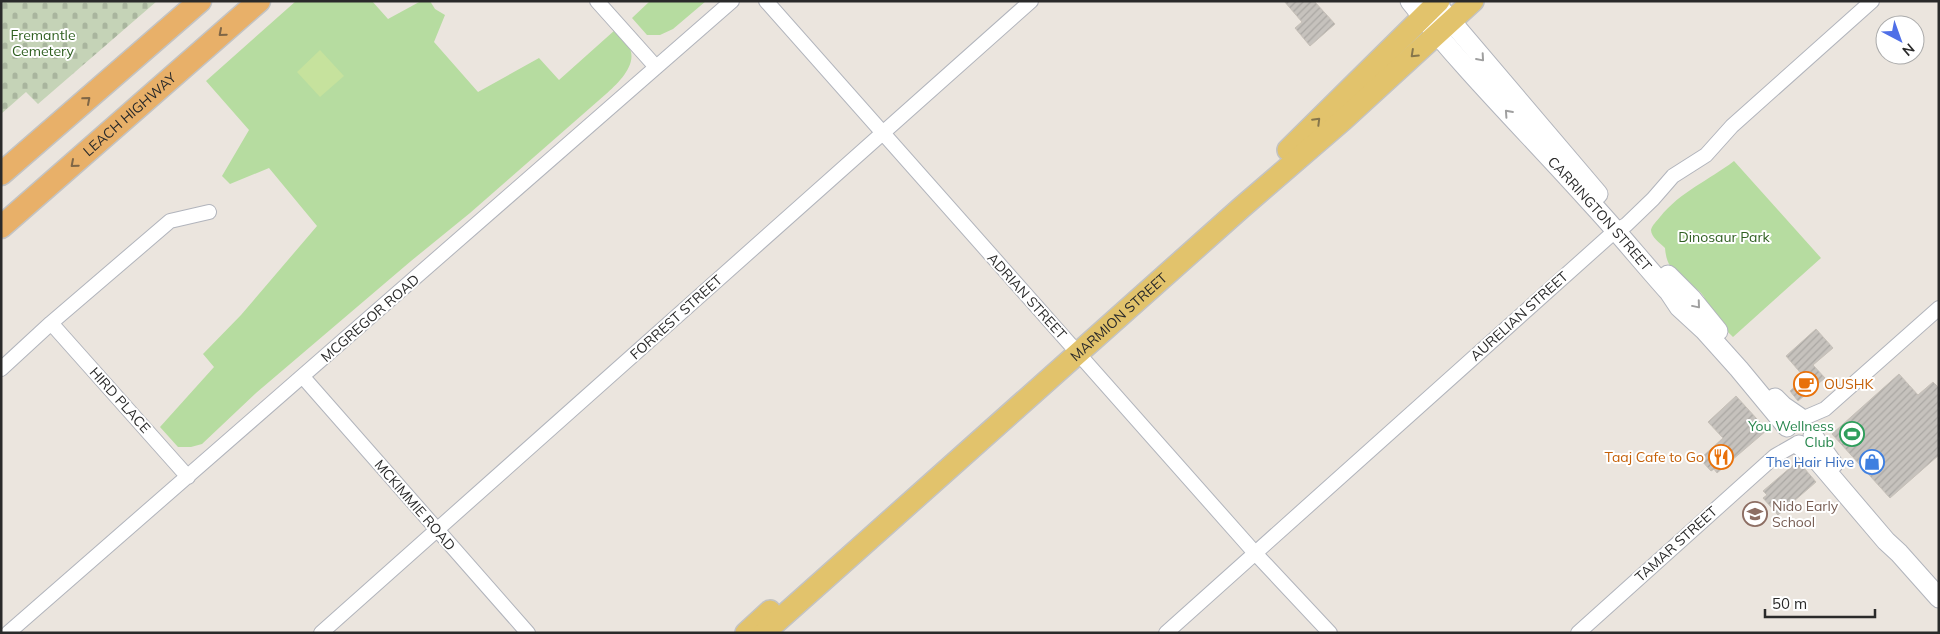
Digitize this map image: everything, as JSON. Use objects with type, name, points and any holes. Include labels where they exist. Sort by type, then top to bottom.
[{"type":"highway","points":[[1,174],[200,1]]},
{"type":"highway","name":"LEACH HIGHWAY","points":[[1,227],[259,1]]},
{"type":"main road","name":"MARMION STREET","points":[[746,633],[1074,348],[1343,120],[1473,1]]},
{"type":"main road","name":"MARMION STREET","points":[[764,633],[1266,170],[1428,5]]},
{"type":"main road","name":"CARRINGTON STREET","points":[[1428,5],[1443,27],[1620,228],[1679,306],[1728,356],[1770,405],[1827,457],[1939,580]]},
{"type":"main road","name":"CARRINGTON STREET","points":[[1800,431],[1817,460],[1886,541],[1939,598]]},
{"type":"street","points":[[598,1],[656,67]]},
{"type":"street","name":"MCGREGOR ROAD","points":[[8,633],[732,1]]},
{"type":"street","name":"ADRIAN STREET","points":[[766,1],[1255,553],[1330,633]]},
{"type":"street","name":"FORREST STREET","points":[[321,633],[1031,1]]},
{"type":"street","name":"AURELIAN STREET","points":[[1166,633],[1620,228],[1673,176],[1706,155],[1732,126],[1872,1]]},
{"type":"street","points":[[1,369],[51,323],[170,221],[209,212]]},
{"type":"street","points":[[1800,431],[1939,308]]},
{"type":"street","name":"HIRD PLACE","points":[[51,323],[188,477]]},
{"type":"street","name":"MCKIMMIE ROAD","points":[[303,377],[528,633]]},
{"type":"street","name":"TAMAR STREET","points":[[1578,633],[1775,456],[1800,431]]},
{"type":"green space","name":"Fremantle Cemetery","points":[[1,1],[157,1],[38,104],[26,92],[1,114]]},
{"type":"green space","points":[[296,1],[372,1],[388,19],[421,1],[430,1],[435,9],[445,15],[434,42],[478,92],[539,58],[559,80],[615,30],[628,45],[631,59],[626,72],[606,94],[470,213],[256,393],[202,444],[191,447],[178,447],[160,427],[214,367],[203,354],[241,315],[317,226],[269,168],[230,184],[222,176],[249,130],[206,81]]},
{"type":"green space","points":[[650,1],[706,1],[673,29],[660,35],[647,35],[632,18]]},
{"type":"green space","points":[[320,50],[344,76],[320,97],[297,72]]},
{"type":"green space","name":"Dinosaur Park","points":[[1734,161],[1821,258],[1733,337],[1714,317],[1702,294],[1672,269],[1666,257],[1665,248],[1654,237],[1651,230],[1653,225],[1677,200]]},
{"type":"building","points":[[1284,1],[1314,1],[1335,24],[1310,46],[1295,28],[1302,22]]},
{"type":"building","points":[[1816,329],[1833,348],[1813,365],[1825,378],[1798,401],[1790,391],[1805,378],[1786,356]]},
{"type":"building","points":[[1899,374],[1918,395],[1933,382],[1939,388],[1939,455],[1890,498],[1832,434]]},
{"type":"building","points":[[1736,396],[1767,430],[1717,473],[1714,469],[1711,471],[1700,459],[1723,438],[1708,422]]},
{"type":"building","points":[[1798,461],[1816,482],[1778,515],[1763,498],[1767,495],[1763,491]]},
{"type":"place","name":"OUSHK","points":[[1806,384]]},
{"type":"place","name":"You Wellness Club","points":[[1852,434]]},
{"type":"place","name":"Taaj Cafe to Go","points":[[1721,457]]},
{"type":"place","name":"The Hair Hive","points":[[1872,462]]},
{"type":"place","name":"Nido Early School","points":[[1755,514]]}]
